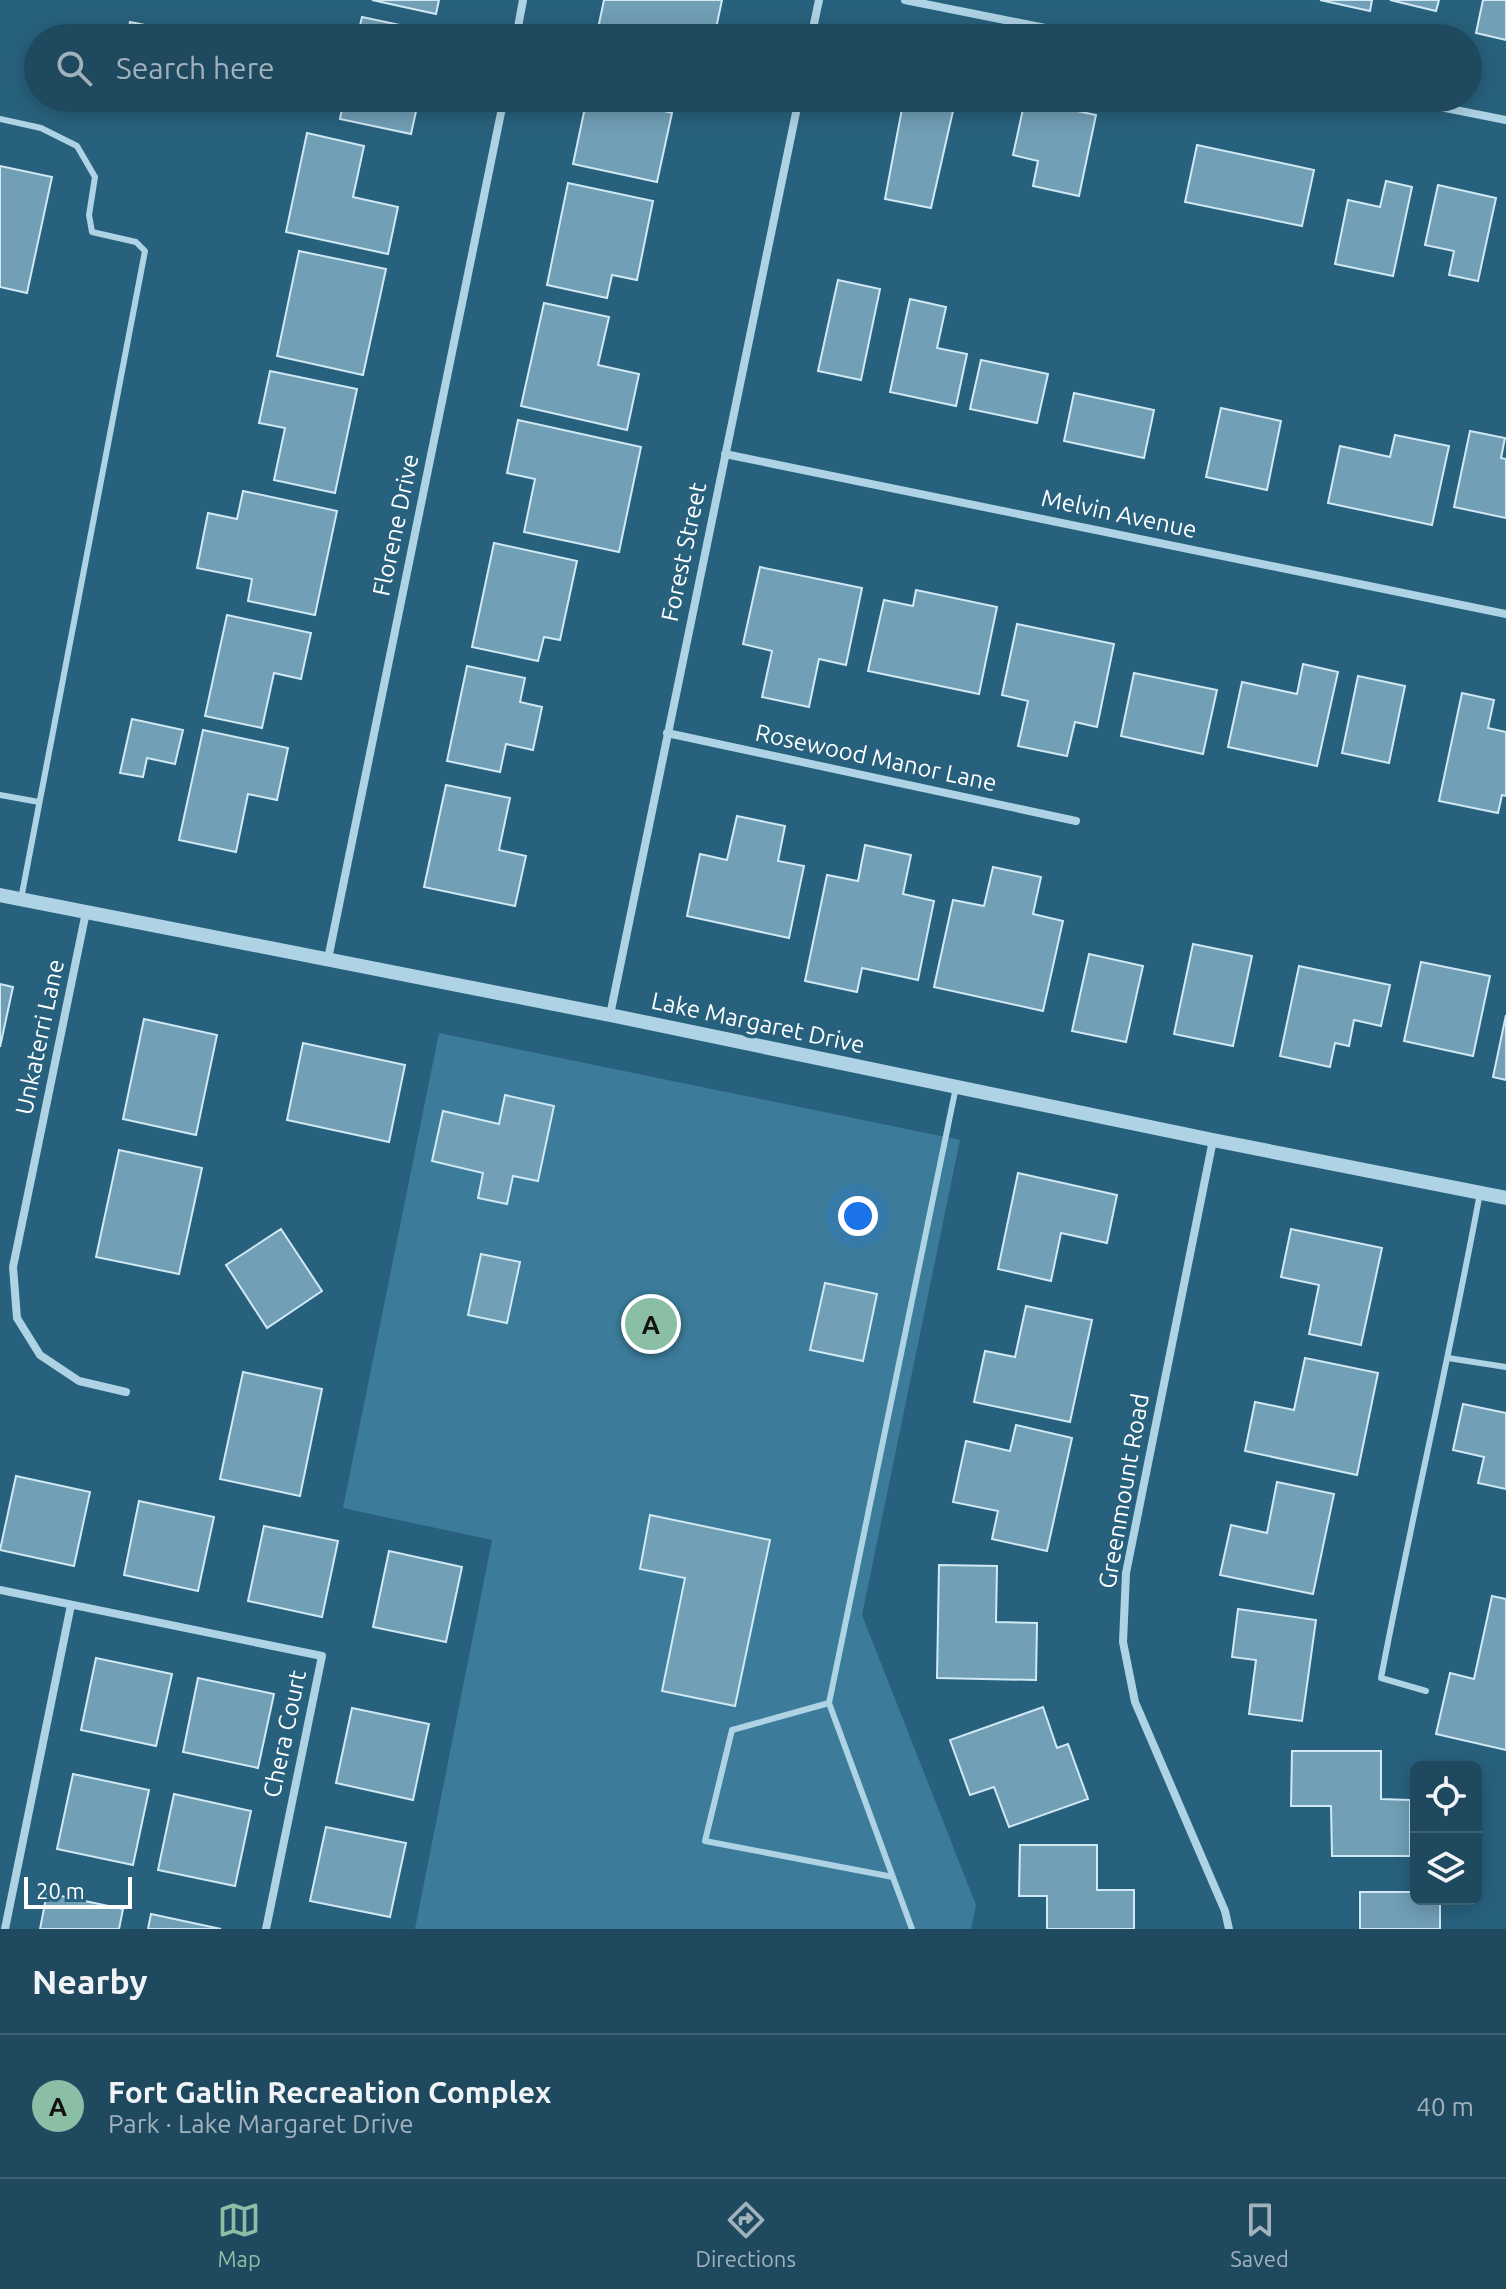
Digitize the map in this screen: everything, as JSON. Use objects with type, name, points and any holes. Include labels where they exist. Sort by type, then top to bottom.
[{"type":"street","points":[[519,24],[523,0]]},
{"type":"street","points":[[814,24],[819,0]]},
{"type":"street","points":[[905,0],[1025,24]]},
{"type":"street","name":"Florene Drive","points":[[328,959],[501,112]]},
{"type":"street","name":"Forest Street","points":[[610,1015],[796,112]]},
{"type":"street","points":[[1466,112],[1506,120]]},
{"type":"street","name":"Melvin Avenue","points":[[725,454],[1506,614]]},
{"type":"street","name":"Rosewood Manor Lane","points":[[667,733],[1076,821]]},
{"type":"street","name":"Lake Margaret Drive","points":[[0,895],[610,1015],[1506,1198]]},
{"type":"street","name":"Unkaterri Lane","points":[[86,912],[13,1267],[17,1318],[40,1355],[79,1381],[126,1392]]},
{"type":"street","name":"Greenmount Road","points":[[1213,1140],[1126,1573],[1123,1642],[1135,1702],[1225,1911],[1229,1929]]},
{"type":"street","name":"Chera Court","points":[[0,1590],[322,1656],[266,1929]]},
{"type":"street","points":[[5,1929],[71,1605]]},
{"type":"lane","points":[[0,119],[41,128],[77,146],[95,177],[89,215],[92,232],[136,242],[145,251],[21,899]]},
{"type":"lane","points":[[0,795],[39,802]]},
{"type":"lane","points":[[912,1929],[829,1703],[956,1087]]},
{"type":"lane","points":[[1426,1691],[1381,1678],[1480,1193]]},
{"type":"lane","points":[[1448,1358],[1506,1367]]},
{"type":"lane","points":[[829,1703],[732,1730],[705,1841],[893,1877]]},
{"type":"shaded area","points":[[439,1033],[960,1140],[862,1615],[976,1905],[971,1929],[415,1929],[492,1540],[343,1508]]},
{"type":"building","points":[[372,0],[439,0],[436,14]]},
{"type":"building","points":[[604,0],[722,0],[717,24],[599,24]]},
{"type":"building","points":[[1320,0],[1372,0],[1370,11]]},
{"type":"building","points":[[1390,0],[1439,0],[1436,11]]},
{"type":"building","points":[[1483,0],[1506,0],[1506,40],[1482,34],[1482,24],[1478,24]]},
{"type":"building","points":[[362,17],[395,24],[360,24]]},
{"type":"building","points":[[341,112],[416,112],[411,134],[340,119]]},
{"type":"building","points":[[584,112],[672,113],[657,182],[573,164]]},
{"type":"building","points":[[901,112],[953,112],[931,208],[885,199]]},
{"type":"building","points":[[1022,112],[1082,112],[1096,115],[1079,196],[1033,186],[1038,161],[1013,155]]},
{"type":"building","points":[[307,133],[364,146],[353,197],[398,207],[388,254],[286,232]]},
{"type":"building","points":[[1197,145],[1314,170],[1302,226],[1185,202]]},
{"type":"building","points":[[0,166],[52,177],[27,293],[0,287]]},
{"type":"building","points":[[1386,181],[1412,187],[1393,276],[1335,264],[1348,200],[1380,207]]},
{"type":"building","points":[[568,183],[653,201],[637,280],[612,275],[607,298],[547,285]]},
{"type":"building","points":[[1438,185],[1496,198],[1478,281],[1449,275],[1454,251],[1425,245]]},
{"type":"building","points":[[299,251],[386,269],[363,375],[277,356]]},
{"type":"building","points":[[838,280],[880,289],[861,380],[818,371]]},
{"type":"building","points":[[910,299],[946,307],[937,348],[967,354],[956,406],[890,392]]},
{"type":"building","points":[[544,303],[609,317],[598,365],[639,374],[627,430],[521,406]]},
{"type":"building","points":[[981,360],[1048,374],[1037,423],[970,409]]},
{"type":"building","points":[[270,371],[357,389],[335,493],[274,480],[285,428],[259,423]]},
{"type":"building","points":[[1074,393],[1154,410],[1144,458],[1064,441]]},
{"type":"building","points":[[1221,408],[1281,421],[1267,490],[1206,477]]},
{"type":"building","points":[[518,420],[641,447],[619,552],[524,532],[535,479],[507,473]]},
{"type":"building","points":[[1470,431],[1505,438],[1501,458],[1506,459],[1506,518],[1454,507]]},
{"type":"building","points":[[1395,435],[1449,446],[1432,525],[1328,503],[1340,446],[1390,457]]},
{"type":"building","points":[[243,491],[337,511],[315,615],[248,601],[252,579],[197,568],[208,513],[237,519]]},
{"type":"building","points":[[494,543],[577,561],[560,640],[544,637],[538,661],[472,647]]},
{"type":"building","points":[[760,567],[862,588],[846,665],[819,659],[809,707],[762,697],[772,651],[743,644]]},
{"type":"building","points":[[916,590],[997,607],[979,694],[868,671],[884,600],[913,606]]},
{"type":"building","points":[[227,615],[311,633],[301,679],[274,673],[262,728],[205,716]]},
{"type":"building","points":[[1017,624],[1114,644],[1097,727],[1075,722],[1067,756],[1018,746],[1028,701],[1002,695]]},
{"type":"building","points":[[1303,664],[1338,672],[1317,766],[1228,747],[1242,682],[1297,694]]},
{"type":"building","points":[[467,666],[525,678],[520,702],[542,707],[533,750],[506,744],[500,772],[447,761]]},
{"type":"building","points":[[1134,673],[1217,690],[1203,754],[1121,736]]},
{"type":"building","points":[[1358,676],[1405,686],[1389,763],[1342,753]]},
{"type":"building","points":[[1462,693],[1494,700],[1488,728],[1506,732],[1506,796],[1502,795],[1498,813],[1439,801]]},
{"type":"building","points":[[132,719],[183,730],[175,764],[147,758],[143,777],[120,773]]},
{"type":"building","points":[[203,730],[288,748],[277,800],[248,794],[236,852],[179,840]]},
{"type":"building","points":[[446,785],[510,798],[499,850],[526,856],[515,906],[424,887]]},
{"type":"building","points":[[737,816],[785,826],[778,861],[804,866],[789,938],[687,916],[700,854],[727,860]]},
{"type":"building","points":[[865,845],[911,855],[903,894],[934,901],[918,980],[862,968],[857,992],[805,981],[827,875],[858,881]]},
{"type":"building","points":[[993,867],[1041,877],[1033,914],[1063,921],[1043,1011],[934,987],[953,900],[984,906]]},
{"type":"building","points":[[1193,944],[1252,956],[1233,1046],[1174,1034]]},
{"type":"building","points":[[1089,954],[1143,966],[1126,1042],[1072,1031]]},
{"type":"building","points":[[1421,962],[1490,976],[1473,1056],[1404,1041]]},
{"type":"building","points":[[1299,966],[1390,985],[1381,1026],[1354,1020],[1349,1046],[1335,1043],[1330,1067],[1280,1056]]},
{"type":"building","points":[[0,984],[13,987],[0,1047]]},
{"type":"building","points":[[1506,1015],[1506,1080],[1493,1077]]},
{"type":"building","points":[[144,1019],[217,1035],[196,1135],[123,1119]]},
{"type":"building","points":[[303,1043],[405,1065],[389,1142],[287,1120]]},
{"type":"building","points":[[505,1095],[554,1106],[538,1181],[513,1176],[507,1204],[478,1198],[483,1173],[432,1161],[443,1111],[499,1124]]},
{"type":"building","points":[[119,1150],[202,1168],[179,1274],[96,1257]]},
{"type":"building","points":[[1018,1173],[1117,1195],[1107,1243],[1061,1233],[1051,1281],[998,1269]]},
{"type":"building","points":[[281,1229],[322,1291],[267,1328],[226,1265]]},
{"type":"building","points":[[1291,1229],[1382,1248],[1361,1345],[1309,1334],[1319,1285],[1281,1277]]},
{"type":"building","points":[[481,1254],[520,1262],[507,1323],[468,1315]]},
{"type":"building","points":[[825,1283],[877,1294],[863,1361],[810,1350]]},
{"type":"building","points":[[1026,1306],[1092,1320],[1070,1422],[974,1402],[985,1351],[1015,1357]]},
{"type":"building","points":[[1305,1358],[1378,1373],[1357,1475],[1245,1451],[1255,1402],[1294,1410]]},
{"type":"building","points":[[243,1372],[322,1389],[300,1496],[220,1479]]},
{"type":"building","points":[[1463,1404],[1506,1413],[1506,1489],[1478,1483],[1484,1457],[1453,1450]]},
{"type":"building","points":[[1016,1425],[1072,1438],[1047,1551],[992,1539],[998,1511],[953,1502],[966,1441],[1010,1451]]},
{"type":"building","points":[[16,1476],[90,1492],[74,1566],[0,1550]]},
{"type":"building","points":[[1277,1482],[1334,1494],[1313,1594],[1220,1575],[1231,1525],[1267,1533]]},
{"type":"building","points":[[139,1501],[214,1517],[198,1591],[124,1575]]},
{"type":"building","points":[[650,1515],[770,1540],[735,1706],[662,1691],[685,1578],[640,1569]]},
{"type":"building","points":[[264,1526],[338,1541],[322,1617],[248,1601]]},
{"type":"building","points":[[389,1551],[462,1567],[446,1642],[373,1627]]},
{"type":"building","points":[[939,1565],[997,1566],[996,1622],[1037,1623],[1036,1680],[937,1678]]},
{"type":"building","points":[[1492,1596],[1506,1599],[1506,1750],[1436,1734],[1450,1673],[1474,1679]]},
{"type":"building","points":[[1238,1609],[1316,1620],[1302,1721],[1249,1714],[1256,1660],[1232,1657]]},
{"type":"building","points":[[96,1658],[172,1674],[156,1746],[81,1730]]},
{"type":"building","points":[[198,1678],[274,1694],[258,1768],[183,1752]]},
{"type":"building","points":[[1043,1707],[1057,1748],[1068,1744],[1088,1799],[1009,1827],[994,1787],[970,1795],[950,1740]]},
{"type":"building","points":[[352,1708],[429,1724],[413,1800],[336,1783]]},
{"type":"building","points":[[1292,1751],[1381,1751],[1381,1799],[1410,1800],[1410,1856],[1332,1856],[1331,1806],[1291,1806]]},
{"type":"building","points":[[73,1774],[149,1790],[133,1865],[57,1849]]},
{"type":"building","points":[[174,1794],[251,1811],[235,1886],[158,1870]]},
{"type":"building","points":[[326,1827],[406,1843],[390,1917],[310,1901]]},
{"type":"building","points":[[1020,1845],[1097,1845],[1097,1890],[1134,1890],[1134,1929],[1047,1929],[1047,1896],[1019,1896]]},
{"type":"building","points":[[1360,1892],[1410,1892],[1410,1905],[1440,1905],[1440,1929],[1360,1929]]},
{"type":"building","points":[[47,1893],[123,1909],[119,1929],[40,1929]]},
{"type":"building","points":[[151,1914],[221,1929],[148,1929]]},
{"type":"place","name":"Fort Gatlin Recreation Complex","points":[[651,1324]]}]
